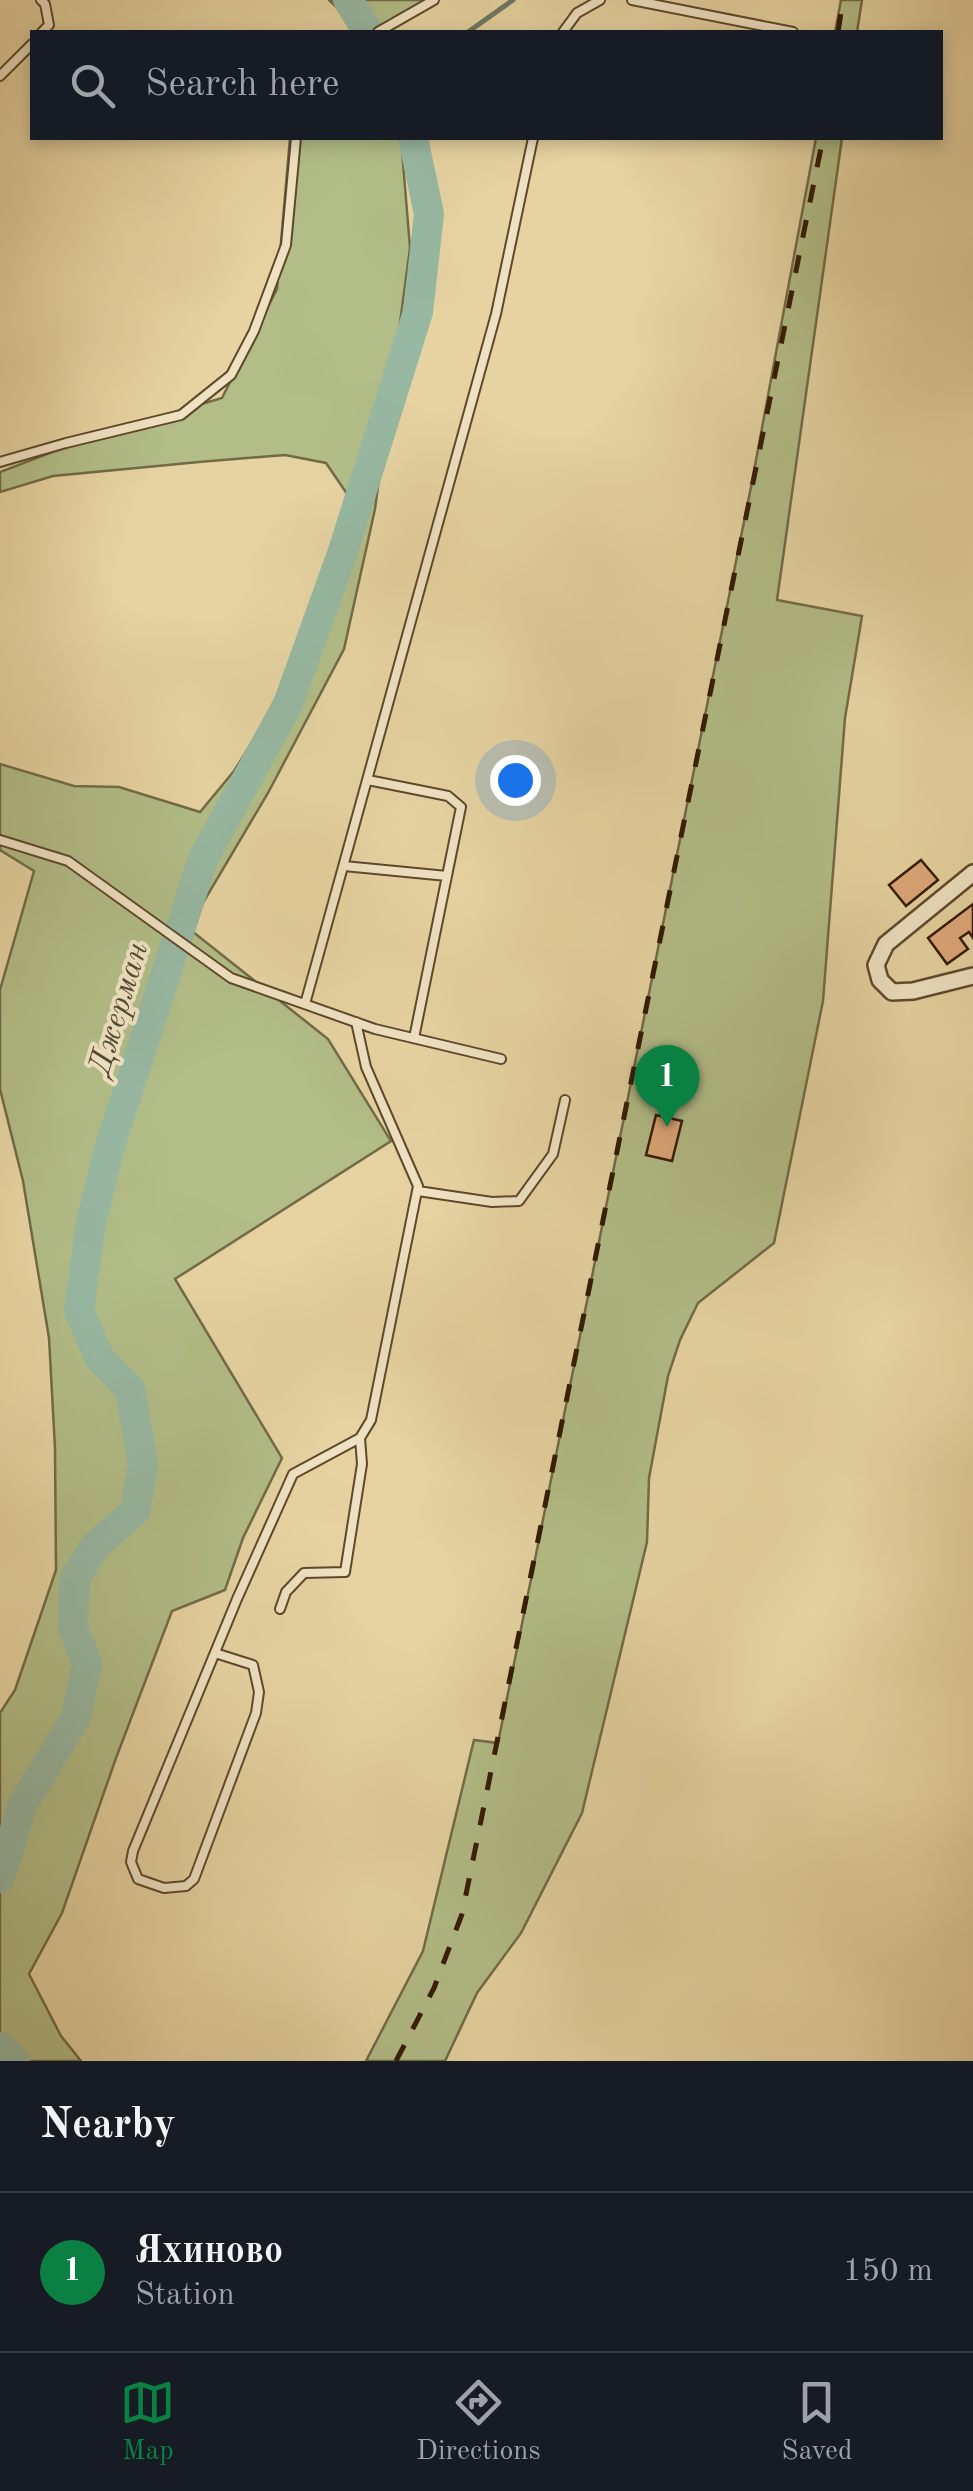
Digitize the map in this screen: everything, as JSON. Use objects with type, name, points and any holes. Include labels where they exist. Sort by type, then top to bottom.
[{"type":"street","points":[[973,873],[886,944],[876,964],[880,980],[892,992],[913,991],[973,976]]},
{"type":"lane","points":[[41,0],[48,25],[44,30]]},
{"type":"lane","points":[[382,30],[422,3],[434,0]]},
{"type":"lane","points":[[564,30],[577,13],[600,0]]},
{"type":"lane","points":[[632,0],[783,30]]},
{"type":"lane","points":[[0,76],[30,46]]},
{"type":"lane","points":[[0,462],[181,415],[231,376],[254,331],[286,245],[296,140]]},
{"type":"lane","points":[[305,1004],[496,314],[534,140]]},
{"type":"lane","points":[[368,780],[456,800],[460,807],[414,1038]]},
{"type":"lane","points":[[0,840],[68,861],[231,978],[356,1022],[501,1059]]},
{"type":"lane","points":[[344,866],[446,876]]},
{"type":"lane","points":[[215,1653],[252,1665],[260,1692],[256,1713],[194,1879],[186,1886],[164,1888],[138,1879],[131,1862],[215,1653],[293,1474],[360,1438],[370,1420],[418,1192],[411,1163],[366,1067],[356,1022]]},
{"type":"lane","points":[[418,1192],[492,1202],[519,1201],[554,1154],[566,1100]]},
{"type":"lane","points":[[280,1609],[286,1592],[304,1573],[345,1572],[362,1464],[360,1438]]},
{"type":"green space","points":[[329,0],[434,0],[385,30],[354,30],[357,27]]},
{"type":"green space","points":[[841,0],[862,0],[857,30],[835,30]]},
{"type":"green space","points":[[290,140],[401,140],[410,248],[375,509],[344,649],[268,793],[188,928],[328,1039],[391,1141],[175,1279],[282,1458],[243,1538],[225,1590],[172,1611],[62,1913],[29,1974],[61,2036],[81,2061],[0,2061],[0,1713],[15,1690],[56,1570],[49,1338],[23,1181],[0,1089],[0,990],[34,871],[0,850],[0,764],[74,786],[119,787],[200,812],[234,771],[286,688],[356,507],[326,463],[285,455],[53,476],[0,492],[0,472],[94,436],[222,398],[277,289]]},
{"type":"green space","points":[[816,140],[842,140],[777,600],[862,616],[845,718],[823,1001],[774,1243],[698,1303],[680,1340],[668,1376],[649,1478],[647,1542],[582,1813],[521,1933],[477,1993],[445,2061],[366,2061],[423,1951],[474,1740],[498,1743],[751,487]]},
{"type":"building","points":[[921,860],[938,880],[906,906],[889,885]]},
{"type":"building","points":[[973,904],[973,938],[969,932],[960,938],[968,949],[947,964],[928,938]]},
{"type":"building","points":[[656,1115],[682,1121],[672,1161],[646,1155]]},
{"type":"waterway","name":"Джерман","points":[[348,0],[367,30]]},
{"type":"waterway","points":[[471,30],[513,0]]},
{"type":"waterway","name":"Джерман","points":[[0,1878],[22,1806],[76,1717],[87,1663],[73,1628],[75,1578],[95,1546],[135,1511],[143,1465],[130,1389],[100,1359],[79,1311],[91,1222],[110,1146],[203,859],[288,704],[343,551],[418,312],[429,214],[413,140]]},
{"type":"waterway","name":"Джерман","points":[[0,2047],[15,2061]]},
{"type":"railway","points":[[838,30],[843,0]]},
{"type":"railway","points":[[396,2061],[434,1988],[462,1914],[823,140]]},
{"type":"place","name":"Яхиново","points":[[667,1127]]}]
